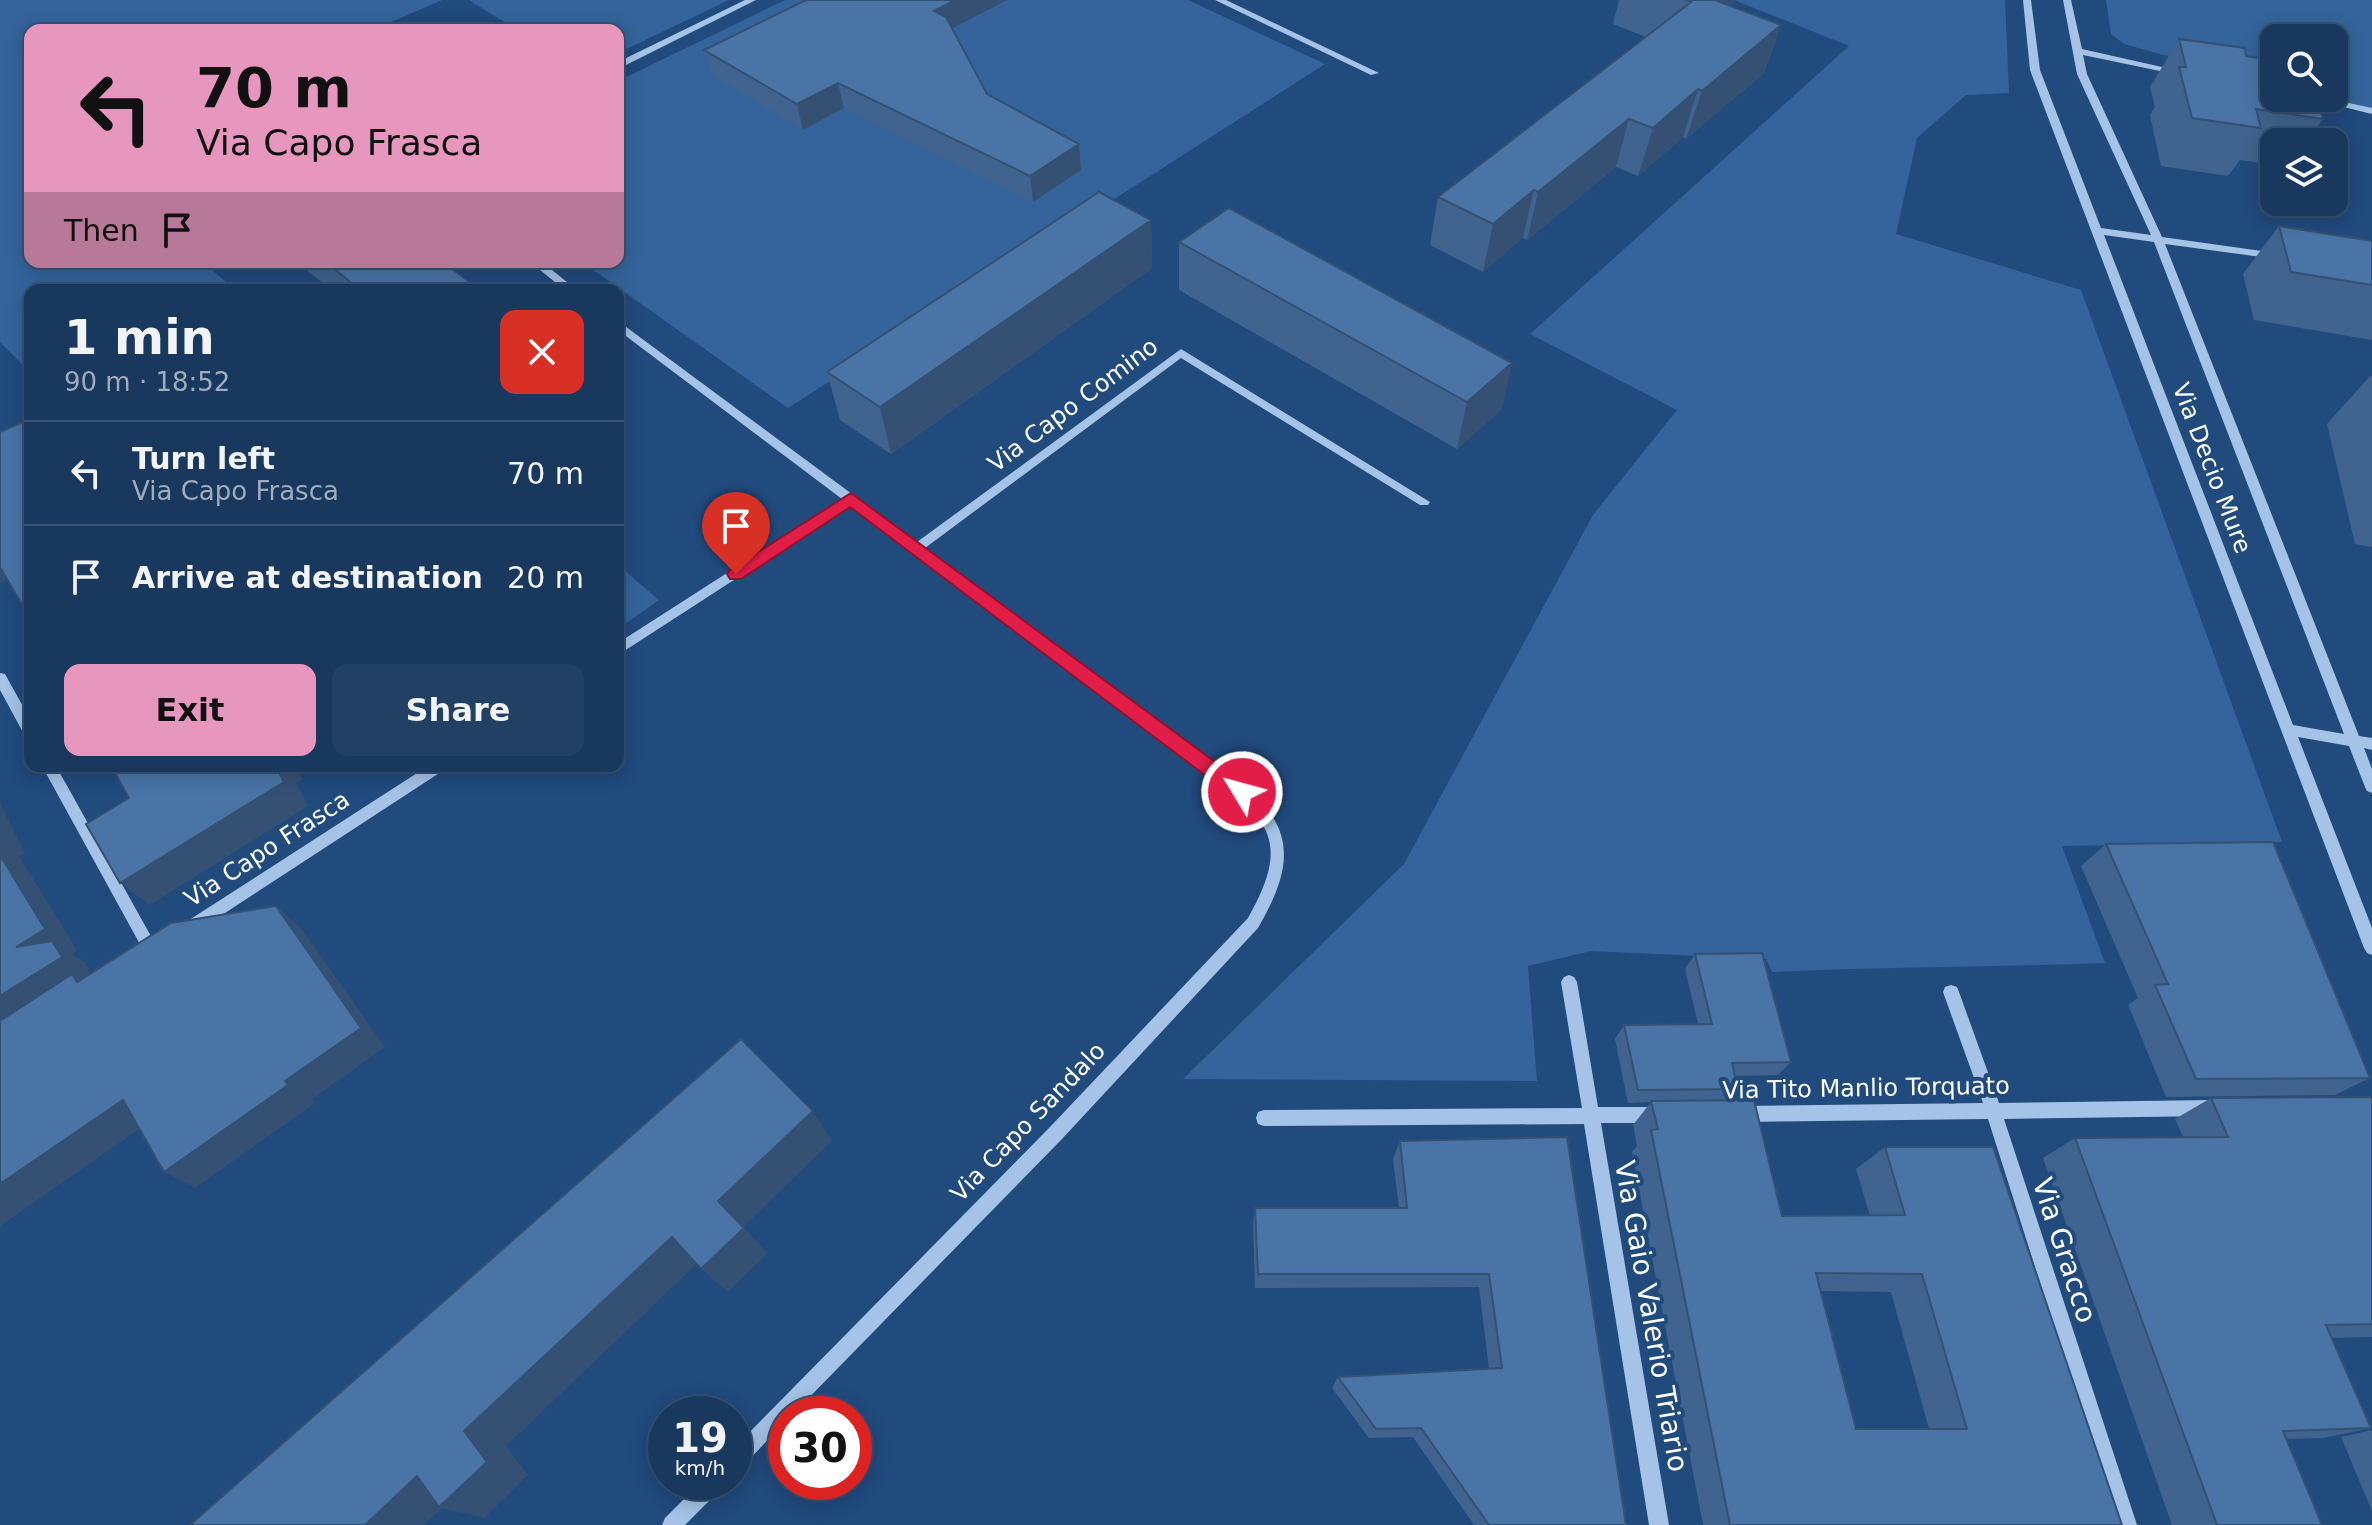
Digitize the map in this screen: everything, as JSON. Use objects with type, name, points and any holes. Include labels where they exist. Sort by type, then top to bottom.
[{"type":"street","points":[[624,63],[752,0]]},
{"type":"street","points":[[1219,0],[1374,73]]},
{"type":"street","name":"Via Decio Mure","points":[[2027,0],[2035,70],[2372,948]]},
{"type":"street","name":"Via Decio Mure","points":[[2067,0],[2082,74],[2158,241],[2372,787]]},
{"type":"street","points":[[2077,51],[2198,76]]},
{"type":"street","points":[[2348,106],[2372,111]]},
{"type":"street","points":[[2097,231],[2287,257]]},
{"type":"street","points":[[543,268],[564,284]]},
{"type":"street","points":[[624,329],[917,548]]},
{"type":"street","name":"Via Capo Comino","points":[[917,548],[1181,353],[1424,502]]},
{"type":"street","points":[[624,646],[851,499]]},
{"type":"street","name":"Via Capo Sandalo","points":[[752,1443],[1056,1133],[1253,923],[1272,892],[1279,853],[1269,822],[1242,792],[917,548]]},
{"type":"street","points":[[0,678],[24,721]]},
{"type":"street","points":[[2288,730],[2372,744]]},
{"type":"street","name":"Via Capo Frasca","points":[[53,772],[159,948],[430,772]]},
{"type":"street","name":"Via Gaio Valerio Triario","points":[[1569,982],[1659,1525]]},
{"type":"street","name":"Via Gracco","points":[[1951,992],[1993,1109],[2127,1525]]},
{"type":"street","name":"Via Tito Manlio Torquato","points":[[1729,1114],[2230,1107]]},
{"type":"street","points":[[1264,1118],[1668,1115]]},
{"type":"street","points":[[672,1525],[696,1500]]},
{"type":"shaded area","points":[[0,0],[442,0],[387,24],[24,24],[24,268],[210,268],[228,284],[24,284],[24,366],[0,342]]},
{"type":"shaded area","points":[[469,0],[729,0],[624,50],[624,24],[507,24]]},
{"type":"shaded area","points":[[785,0],[1188,0],[1325,64],[788,408],[624,292],[624,284],[613,284],[590,268],[624,268],[624,78]]},
{"type":"shaded area","points":[[1734,0],[2005,0],[2009,93],[1966,95],[1917,138],[1896,234],[2081,290],[2282,842],[2062,846],[2105,963],[1772,972],[1766,959],[1591,951],[1528,966],[1537,1081],[1183,1079],[1404,864],[1593,515],[1677,410],[1530,334],[1849,46]]},
{"type":"shaded area","points":[[2106,0],[2372,0],[2372,114],[2348,107],[2348,24],[2260,24],[2260,82],[2124,44],[2111,34]]},
{"type":"shaded area","points":[[624,570],[659,600],[624,625]]},
{"type":"building","points":[[806,0],[955,0],[934,11],[946,17],[987,94],[1079,144],[1030,176],[838,83],[797,104],[704,50]]},
{"type":"building","points":[[1686,0],[1715,0],[1781,25],[1653,128],[1629,119],[1493,224],[1438,197],[1691,2]]},
{"type":"building","points":[[2179,39],[2245,48],[2246,56],[2260,58],[2260,110],[2256,109],[2261,128],[2192,118],[2179,67],[2186,67]]},
{"type":"building","points":[[2276,112],[2321,112],[2323,119]]},
{"type":"building","points":[[1099,192],[1151,220],[880,407],[827,372]]},
{"type":"building","points":[[1229,208],[1512,363],[1467,402],[1179,242]]},
{"type":"building","points":[[2279,226],[2372,241],[2372,285],[2291,272]]},
{"type":"building","points":[[333,268],[451,268],[472,284],[353,284]]},
{"type":"building","points":[[24,422],[24,608],[0,567],[0,432]]},
{"type":"building","points":[[114,772],[279,772],[284,782],[120,883],[86,824],[129,798]]},
{"type":"building","points":[[2273,842],[2370,1078],[2196,1079],[2155,985],[2168,984],[2106,844]]},
{"type":"building","points":[[0,855],[45,929],[16,947],[52,941],[62,957],[0,996]]},
{"type":"building","points":[[276,906],[361,1028],[285,1081],[288,1085],[164,1172],[123,1100],[0,1184],[0,1021],[72,974],[77,982],[171,923]]},
{"type":"building","points":[[1762,953],[1791,1062],[1732,1063],[1738,1089],[1638,1090],[1624,1025],[1712,1024],[1695,954]]},
{"type":"building","points":[[741,1039],[813,1111],[718,1201],[744,1228],[701,1269],[672,1237],[464,1431],[487,1462],[439,1507],[417,1476],[365,1525],[190,1525]]},
{"type":"building","points":[[2372,1097],[2372,1324],[2326,1325],[2371,1428],[2283,1431],[2322,1525],[2217,1525],[2075,1138],[2228,1137],[2211,1098]]},
{"type":"building","points":[[1754,1100],[1782,1216],[1905,1215],[1885,1147],[1993,1147],[2122,1525],[1730,1525],[1651,1130],[1658,1129],[1651,1101]],"holes":[[[1816,1273],[1922,1274],[1967,1429],[1856,1429]]]},
{"type":"building","points":[[1567,1137],[1626,1525],[1489,1525],[1421,1428],[1376,1429],[1338,1377],[1502,1368],[1489,1274],[1258,1274],[1255,1208],[1407,1208],[1400,1141]]},
{"type":"route","points":[[736,574],[851,499],[1242,792]]}]
